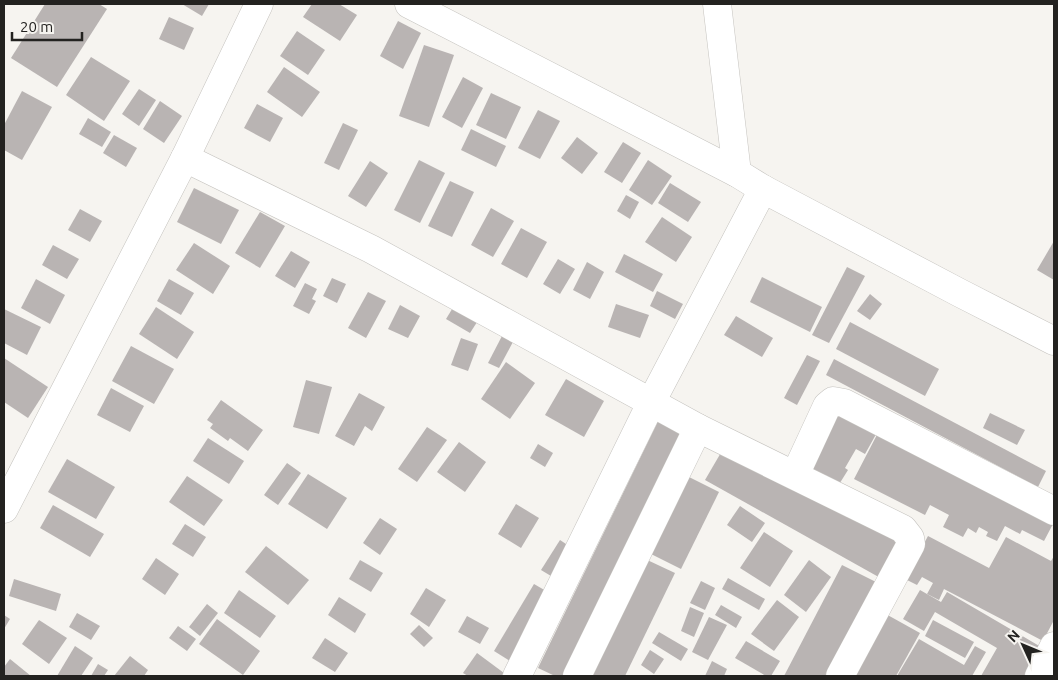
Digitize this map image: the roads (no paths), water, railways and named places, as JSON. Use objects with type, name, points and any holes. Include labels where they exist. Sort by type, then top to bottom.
[{"type":"street","points":[[4,509],[185,158],[260,4]]},
{"type":"street","points":[[409,4],[737,173],[763,189],[1054,341]]},
{"type":"street","points":[[718,4],[737,173]]},
{"type":"street","points":[[185,158],[371,249],[698,428],[903,529],[910,538],[911,544],[840,676]]},
{"type":"street","points":[[517,676],[651,402],[763,189]]},
{"type":"street","points":[[795,475],[827,406],[833,401],[838,401],[1054,512]]},
{"type":"street","points":[[577,676],[698,428]]},
{"type":"street","points":[[1039,676],[1054,646]]}]
